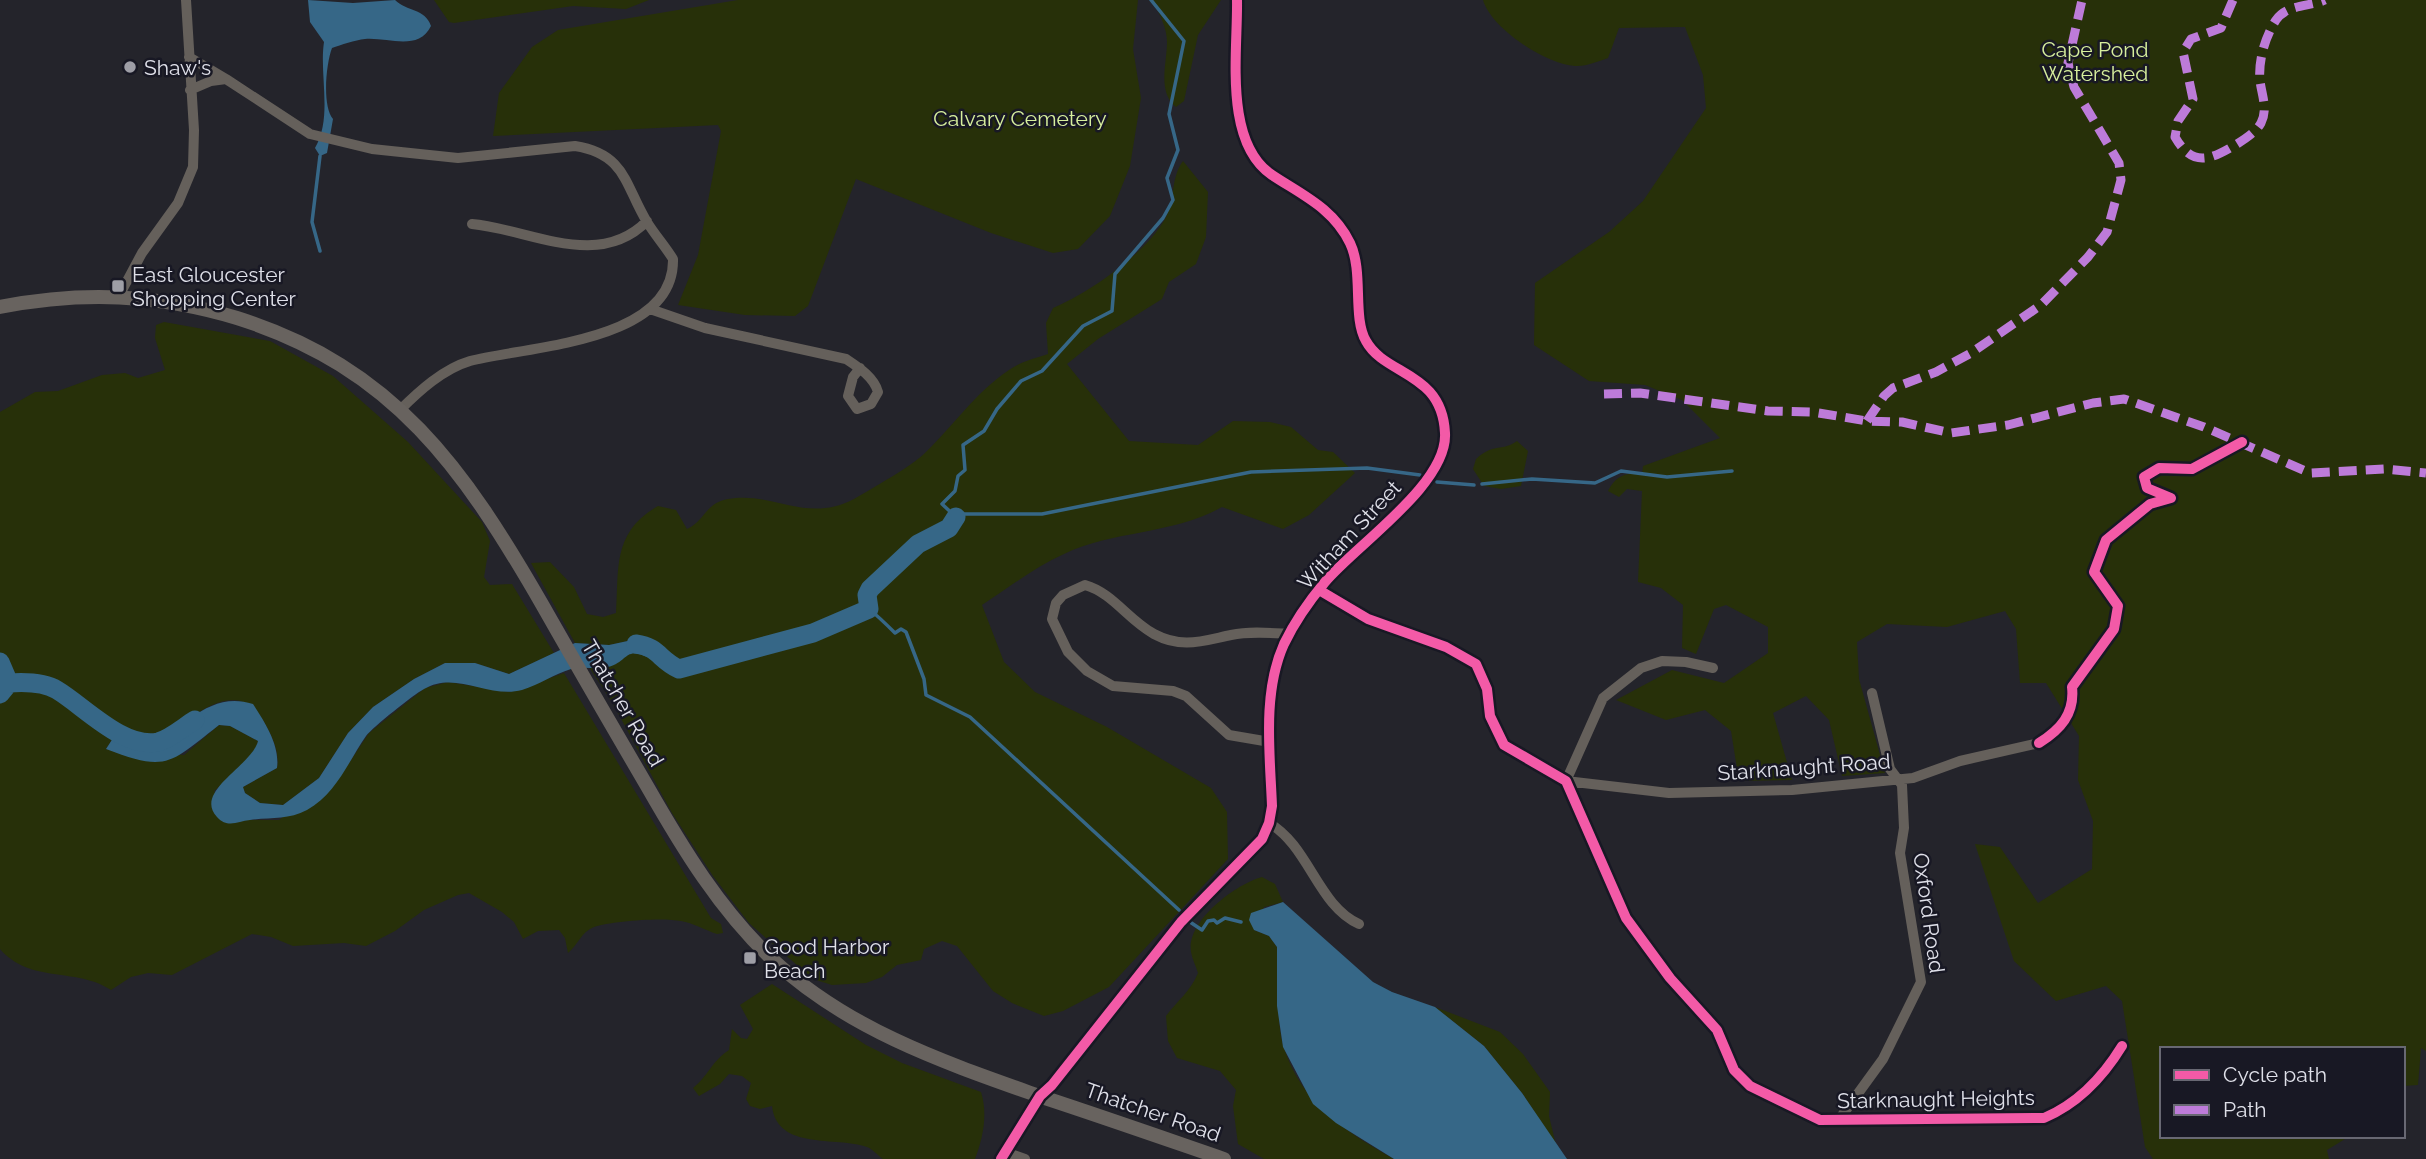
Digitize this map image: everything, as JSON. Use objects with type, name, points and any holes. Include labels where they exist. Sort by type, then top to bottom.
[{"type":"main road","name":"Thatcher Road","points":[[0,307],[80,295],[118,296],[177,303],[263,327],[327,357],[400,410],[433,442],[470,485],[494,521],[704,881],[771,958],[821,999],[895,1042],[1040,1096],[1224,1159]]},
{"type":"street","points":[[118,296],[142,253],[187,188],[194,144],[186,0]]},
{"type":"street","name":"Witham Street","points":[[1237,0],[1237,102],[1242,132],[1259,162],[1270,174],[1301,190],[1332,215],[1341,227],[1356,256],[1364,339],[1373,350],[1428,390],[1445,432],[1443,452],[1434,471],[1319,590],[1290,634],[1276,668],[1271,697],[1269,823]]},
{"type":"street","points":[[189,57],[316,136],[436,158],[552,147],[588,148],[609,157],[631,186],[647,221],[673,259],[670,280],[650,309],[623,325],[587,338],[457,366],[423,389],[400,410]]},
{"type":"street","points":[[190,90],[211,80],[226,79]]},
{"type":"street","points":[[472,224],[570,247],[627,237],[647,221]]},
{"type":"street","points":[[650,309],[705,328],[837,356],[860,368]]},
{"type":"street","points":[[1270,742],[1229,735],[1186,696],[1173,691],[1113,686],[1087,671],[1068,652],[1052,619],[1056,603],[1063,595],[1085,585],[1109,597],[1136,624],[1175,643],[1192,645],[1233,635],[1290,634]]},
{"type":"street","points":[[1319,590],[1368,619],[1467,657],[1482,673],[1490,716],[1504,745],[1566,781],[1603,698],[1640,667],[1662,661],[1686,662],[1713,668]]},
{"type":"street","name":"Oxford Road","points":[[1838,1121],[1883,1059],[1921,982],[1900,853],[1902,785],[1890,769],[1872,693]]},
{"type":"street","name":"Starknaught Road","points":[[1566,781],[1670,793],[1792,790],[1897,781],[1960,761],[2039,743]]},
{"type":"street","name":"Starknaught Heights","points":[[1566,781],[1626,918],[1670,978],[1717,1030],[1740,1077],[1750,1086],[1820,1120],[2044,1118],[2065,1109],[2102,1073],[2122,1046]]},
{"type":"street","points":[[1025,1159],[1003,1156],[1040,1096],[1052,1085],[1181,922],[1262,839],[1269,823],[1285,832],[1342,913],[1359,924]]},
{"type":"green space","points":[[434,0],[649,0],[626,9],[573,6],[454,23],[449,22]]},
{"type":"green space","name":"Calvary Cemetery","points":[[738,0],[1138,0],[1133,49],[1141,98],[1130,166],[1110,216],[1078,249],[1053,253],[991,233],[856,179],[808,306],[795,316],[745,315],[678,305],[698,255],[721,131],[718,125],[493,136],[499,93],[532,47],[558,30]]},
{"type":"green space","points":[[1152,0],[1221,0],[1198,35],[1184,101],[1176,107],[1170,101],[1165,85],[1166,31]]},
{"type":"green space","name":"Cape Pond Watershed","points":[[1483,0],[2426,0],[2426,1051],[2421,1048],[2418,1085],[2405,1086],[2405,1047],[2160,1047],[2160,1138],[2347,1138],[2327,1150],[2329,1159],[2153,1159],[2145,1147],[2122,1001],[2106,986],[2056,1001],[2014,961],[1975,844],[2000,847],[2038,903],[2092,869],[2093,821],[2078,780],[2079,736],[2046,683],[2020,683],[2016,629],[2005,611],[1947,627],[1887,624],[1857,642],[1859,679],[1885,773],[1842,776],[1829,720],[1806,696],[1773,713],[1792,780],[1739,781],[1731,731],[1705,710],[1666,720],[1616,700],[1672,670],[1724,683],[1768,653],[1768,627],[1726,605],[1714,609],[1696,654],[1682,648],[1683,605],[1661,588],[1638,582],[1642,491],[1627,489],[1619,497],[1608,491],[1622,476],[1642,475],[1643,466],[1720,438],[1682,400],[1645,385],[1589,381],[1534,345],[1535,283],[1609,232],[1643,201],[1706,108],[1703,75],[1685,27],[1619,28],[1608,58],[1575,66],[1535,52],[1508,33],[1488,11]]},
{"type":"green space","points":[[1183,161],[1208,192],[1206,237],[1196,264],[1169,282],[1162,299],[1098,339],[1067,364],[1129,441],[1198,445],[1233,421],[1270,422],[1291,427],[1318,450],[1333,452],[1355,473],[1309,515],[1283,529],[1222,507],[1183,523],[1083,546],[1032,571],[982,605],[1004,662],[1035,692],[1107,727],[1211,788],[1227,812],[1228,859],[1109,987],[1063,1011],[1044,1016],[1012,1003],[993,991],[957,946],[942,941],[924,949],[921,960],[897,965],[882,977],[866,983],[832,985],[813,979],[749,923],[713,876],[672,813],[612,702],[589,667],[605,666],[636,652],[646,637],[609,645],[575,643],[531,563],[550,562],[574,587],[587,614],[603,617],[616,613],[618,567],[625,540],[643,516],[658,506],[676,510],[687,529],[720,501],[745,498],[805,508],[837,506],[891,477],[925,453],[997,379],[1028,360],[1048,354],[1046,323],[1053,308],[1100,282],[1146,244],[1166,217]]},
{"type":"green space","points":[[164,322],[270,341],[333,376],[408,442],[482,522],[490,541],[484,577],[490,585],[512,584],[554,653],[509,674],[475,663],[445,663],[414,679],[373,707],[348,733],[319,778],[283,805],[260,803],[245,793],[243,787],[277,768],[277,756],[264,722],[252,707],[238,700],[223,701],[208,707],[150,746],[117,732],[106,749],[184,755],[219,725],[230,726],[258,741],[256,752],[214,791],[248,820],[279,820],[349,763],[369,733],[425,688],[448,682],[510,692],[564,673],[711,918],[721,924],[723,933],[717,934],[690,923],[673,920],[624,921],[590,929],[568,953],[565,938],[559,930],[538,931],[523,939],[514,922],[469,893],[424,910],[395,931],[366,946],[344,943],[293,946],[271,937],[252,934],[172,975],[148,973],[131,977],[111,990],[84,979],[25,967],[0,949],[0,412],[35,392],[58,391],[102,375],[125,373],[138,378],[165,370],[155,338],[156,325]]},
{"type":"green space","points":[[1517,441],[1528,451],[1521,486],[1501,489],[1484,486],[1473,469],[1476,459],[1488,451]]},
{"type":"green space","points":[[1262,877],[1275,884],[1283,902],[1264,907],[1254,930],[1269,936],[1277,947],[1281,1038],[1292,1068],[1314,1101],[1328,1114],[1359,1138],[1394,1159],[1264,1159],[1238,1144],[1233,1106],[1236,1090],[1220,1071],[1177,1058],[1168,1041],[1166,1016],[1188,991],[1198,973],[1191,952],[1196,928],[1204,916],[1227,896],[1239,887]]},
{"type":"green space","points":[[772,984],[866,1045],[902,1063],[981,1092],[984,1126],[975,1159],[883,1159],[867,1147],[796,1136],[785,1130],[776,1120],[772,1106],[760,1109],[750,1106],[746,1099],[751,1083],[742,1076],[729,1074],[720,1084],[699,1096],[693,1088],[729,1050],[732,1029],[741,1038],[747,1039],[753,1029],[740,1005]]},
{"type":"green space","points":[[1435,1007],[1500,1032],[1523,1054],[1550,1092],[1549,1116],[1556,1145],[1522,1093],[1484,1046]]},
{"type":"water","points":[[308,0],[353,3],[395,0],[425,16],[431,26],[418,39],[410,41],[365,39],[332,48],[326,95],[333,119],[327,153],[320,156],[315,148],[323,123],[324,42],[310,22]]},
{"type":"water","points":[[646,637],[657,644],[660,650],[650,658],[631,654],[608,667],[571,669],[522,690],[497,691],[448,682],[424,689],[366,736],[341,777],[326,795],[307,810],[279,818],[225,823],[217,817],[212,807],[212,798],[226,779],[246,760],[258,741],[230,726],[219,725],[178,756],[167,760],[143,761],[106,749],[117,732],[150,746],[210,706],[238,701],[253,704],[274,743],[277,768],[243,787],[245,793],[260,803],[283,805],[319,778],[348,733],[373,707],[414,679],[445,663],[475,663],[509,674],[575,643],[609,645]]},
{"type":"water","points":[[1283,902],[1373,982],[1392,992],[1435,1007],[1484,1046],[1522,1093],[1567,1159],[1394,1159],[1336,1123],[1313,1104],[1283,1047],[1277,1006],[1277,947],[1269,936],[1254,930],[1249,920],[1251,913]]},
{"type":"waterway","points":[[1151,0],[1184,41],[1169,114],[1178,150],[1167,178],[1173,200],[1163,218],[1115,274],[1112,311],[1083,326],[1042,371],[1021,381],[997,409],[984,431],[963,445],[965,470],[958,476],[955,491],[942,504],[956,517],[964,514],[1042,514],[1251,472],[1367,468],[1420,475]]},
{"type":"waterway","points":[[320,156],[312,222],[320,251]]},
{"type":"waterway","points":[[1482,484],[1532,479],[1595,483],[1621,471],[1667,477],[1732,471]]},
{"type":"waterway","points":[[1437,482],[1474,485]]},
{"type":"waterway","points":[[636,644],[650,648],[679,669],[813,633],[869,609],[867,595],[870,589],[918,544],[949,528],[956,517]]},
{"type":"waterway","points":[[869,609],[895,633],[901,629],[906,632],[924,679],[926,695],[970,717],[1179,910]]},
{"type":"waterway","points":[[0,662],[9,683]]},
{"type":"waterway","points":[[0,694],[9,683],[46,685],[68,697],[104,725],[131,739],[145,742],[163,740],[195,720]]},
{"type":"waterway","points":[[1190,922],[1202,930],[1208,921],[1214,920],[1217,923],[1225,918],[1241,922]]},
{"type":"marked path","points":[[1867,421],[1884,396],[1893,388],[1936,372],[1971,353],[2041,305],[2088,257],[2107,232],[2121,180],[2119,163],[2074,87],[2068,63],[2082,0]]},
{"type":"marked path","points":[[2233,0],[2221,28],[2191,39],[2183,52],[2193,99],[2178,121],[2175,137],[2182,147],[2195,157],[2218,154],[2243,140],[2259,126],[2264,108],[2260,65],[2272,27],[2286,11],[2325,0]]},
{"type":"marked path","points":[[1604,394],[1640,393],[1768,411],[1813,412],[1867,421],[1902,422],[1951,433],[2008,425],[2093,403],[2124,399],[2204,427],[2310,473],[2385,469],[2426,473]]},
{"type":"cycle path","points":[[1001,1159],[1040,1096],[1052,1085],[1181,922],[1262,839],[1272,806],[1270,703],[1277,663],[1284,644],[1325,582],[1417,493],[1432,473],[1442,453],[1445,433],[1442,413],[1434,397],[1424,386],[1375,352],[1366,341],[1360,320],[1354,255],[1343,231],[1316,203],[1272,175],[1256,160],[1246,141],[1237,94],[1237,0]]},
{"type":"cycle path","points":[[2039,743],[2053,733],[2064,720],[2071,705],[2072,687],[2114,629],[2118,606],[2094,572],[2106,540],[2150,504],[2171,498],[2147,488],[2144,477],[2159,468],[2192,469],[2242,442]]},
{"type":"cycle path","points":[[1319,590],[1368,619],[1446,647],[1476,664],[1487,689],[1490,716],[1504,745],[1566,781],[1626,918],[1670,978],[1717,1030],[1734,1070],[1750,1086],[1820,1120],[2044,1118],[2067,1105],[2088,1088],[2122,1046]]},
{"type":"place","name":"Shaw's","points":[[130,67]]},
{"type":"place","name":"East Gloucester Shopping Center","points":[[118,286]]},
{"type":"place","name":"Good Harbor Beach","points":[[750,958]]}]
